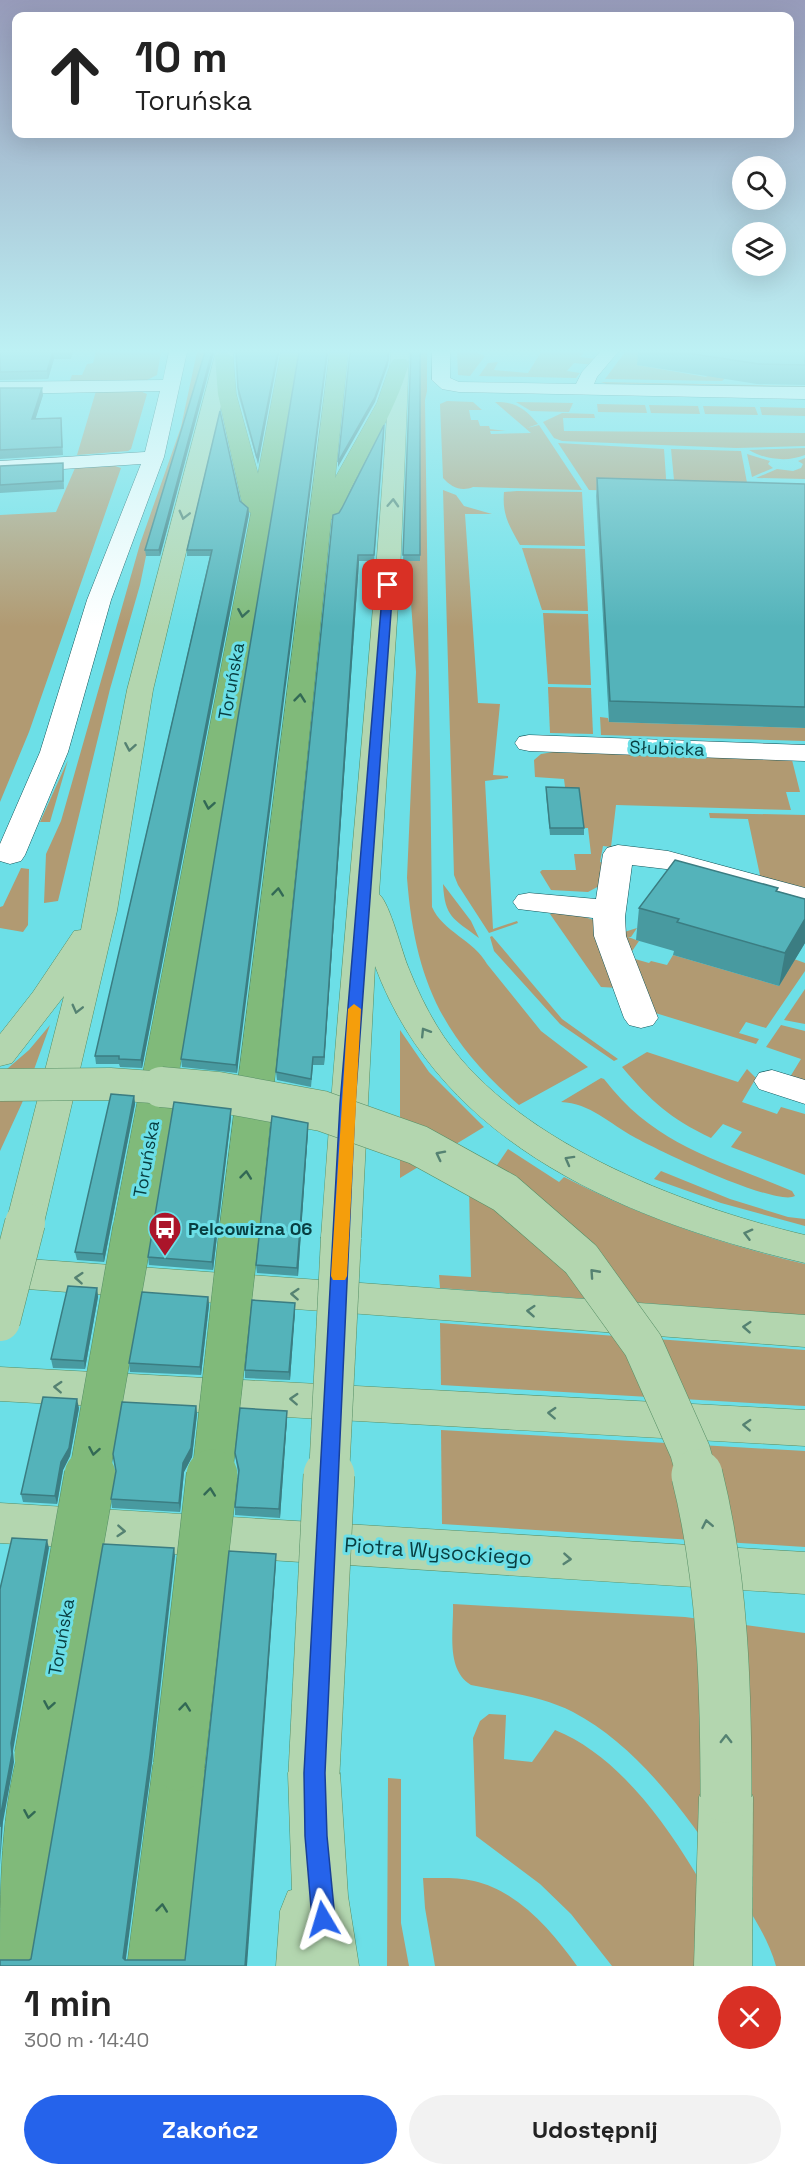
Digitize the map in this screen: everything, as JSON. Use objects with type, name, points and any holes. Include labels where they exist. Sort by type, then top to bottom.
[{"type":"highway","points":[[241,444],[255,512],[254,556]]},
{"type":"highway","name":"Toruńska","points":[[2,1966],[274,444]]},
{"type":"highway","points":[[156,1966],[329,444]]},
{"type":"highway","points":[[316,555],[333,502],[365,444]]},
{"type":"main road","points":[[0,1321],[26,1223],[101,911],[140,690],[202,444]]},
{"type":"main road","points":[[305,1966],[347,1104],[390,561],[396,444]]},
{"type":"main road","points":[[365,870],[378,933],[407,1002],[452,1070],[474,1093],[533,1138],[600,1177],[642,1197],[731,1230],[805,1249]]},
{"type":"main road","points":[[0,1054],[54,990],[101,911]]},
{"type":"main road","points":[[0,1085],[91,1083],[212,1090],[292,1103],[372,1125],[437,1153],[505,1192],[550,1229],[596,1275],[635,1329],[666,1385],[691,1453],[707,1526],[719,1604],[726,1692],[723,1966]]},
{"type":"main road","points":[[0,1272],[805,1331]]},
{"type":"main road","points":[[0,1384],[805,1428]]},
{"type":"main road","name":"Piotra Wysockiego","points":[[0,1523],[805,1573]]},
{"type":"main road","points":[[653,1564],[730,1578],[805,1598]]},
{"type":"main road","points":[[314,1773],[320,1896],[330,1966]]},
{"type":"street","points":[[10,855],[54,752],[99,600],[157,444]]},
{"type":"street","points":[[0,467],[154,457]]},
{"type":"street","name":"Słubicka","points":[[529,743],[805,753]]},
{"type":"street","points":[[638,1009],[610,936],[610,910],[620,843],[668,860],[805,897]]},
{"type":"street","points":[[529,902],[610,910]]},
{"type":"street","points":[[772,1081],[805,1092]]},
{"type":"shaded area","points":[[80,444],[133,444],[128,451],[77,455]]},
{"type":"shaded area","points":[[175,444],[180,444],[110,689],[58,901],[44,903],[46,854],[61,821],[140,544]]},
{"type":"shaded area","points":[[420,444],[426,444],[432,907],[443,923],[474,948],[541,1031],[588,1067],[519,1105],[470,1056],[452,1031],[437,1005],[417,947],[407,878],[416,672],[408,561],[420,561]]},
{"type":"shaded area","points":[[442,444],[551,444],[582,490],[473,487],[464,489],[456,488],[443,478]]},
{"type":"shaded area","points":[[558,444],[664,449],[667,492],[589,490]]},
{"type":"shaded area","points":[[630,444],[805,444],[805,446],[736,448]]},
{"type":"shaded area","points":[[805,448],[805,455],[784,459],[770,458],[749,450]]},
{"type":"shaded area","points":[[671,449],[741,451],[749,493],[695,493],[674,480]]},
{"type":"shaded area","points":[[747,454],[770,461],[768,464],[773,468],[752,477]]},
{"type":"shaded area","points":[[805,458],[805,479],[756,478],[777,469],[793,471],[801,468],[803,464],[798,461]]},
{"type":"shaded area","points":[[115,466],[121,468],[29,732],[0,802],[0,515],[56,512],[75,468]]},
{"type":"shaded area","points":[[443,490],[456,495],[464,506],[492,514],[465,514],[478,703],[500,704],[493,775],[508,776],[508,778],[485,781],[493,929],[517,921],[518,923],[489,933],[454,875]]},
{"type":"shaded area","points":[[504,492],[582,492],[585,546],[520,545],[507,520],[504,507]]},
{"type":"shaded area","points":[[522,548],[585,549],[588,611],[542,610]]},
{"type":"shaded area","points":[[543,613],[588,614],[591,685],[548,684]]},
{"type":"shaded area","points":[[548,687],[591,688],[593,734],[550,733]]},
{"type":"shaded area","points":[[600,717],[608,718],[609,722],[805,728],[805,741],[601,735]]},
{"type":"shaded area","points":[[553,752],[792,760],[800,792],[786,792],[791,810],[616,805],[611,847],[603,846],[600,862],[607,864],[601,885],[588,892],[551,890],[540,872],[542,870],[576,870],[574,854],[591,854],[588,828],[583,828],[566,795],[564,779],[535,777],[534,760],[541,754]]},
{"type":"shaded area","points":[[68,760],[50,822],[40,822]]},
{"type":"shaded area","points":[[709,813],[805,815],[805,891],[761,880],[748,819],[710,818]]},
{"type":"shaded area","points":[[21,868],[29,869],[28,925],[23,932],[0,928],[0,907],[3,906]]},
{"type":"shaded area","points":[[443,884],[471,921],[479,938],[448,911]]},
{"type":"shaded area","points":[[562,910],[594,920],[619,988],[601,987],[550,914]]},
{"type":"shaded area","points":[[637,928],[631,937],[628,937],[639,941],[628,957],[649,963],[651,961],[667,965],[673,955],[779,986],[794,959],[805,963],[805,971],[766,1028],[746,1022],[739,1033],[759,1039],[756,1044],[649,1011],[618,934]]},
{"type":"shaded area","points":[[492,936],[562,1019],[618,1059],[614,1061],[560,1024],[494,951],[490,937]]},
{"type":"shaded area","points":[[805,989],[805,1024],[784,1020]]},
{"type":"shaded area","points":[[50,1025],[22,1103],[0,1151],[0,1075],[29,1050]]},
{"type":"shaded area","points":[[781,1025],[805,1031],[805,1082],[790,1077],[801,1059],[766,1047]]},
{"type":"shaded area","points":[[400,1030],[429,1072],[484,1127],[400,1178]]},
{"type":"shaded area","points":[[647,1052],[738,1082],[747,1069],[756,1078],[742,1102],[777,1114],[781,1107],[805,1114],[805,1175],[731,1147],[742,1132],[723,1124],[711,1138],[672,1116],[642,1090],[622,1067]]},
{"type":"shaded area","points":[[601,1078],[645,1121],[667,1136],[714,1159],[792,1191],[795,1196],[784,1197],[765,1193],[716,1176],[647,1144],[591,1110],[561,1102]]},
{"type":"shaded area","points":[[508,1149],[559,1182],[564,1177],[622,1205],[682,1228],[743,1248],[805,1264],[805,1315],[440,1288],[439,1275],[471,1277],[469,1188],[495,1168]]},
{"type":"shaded area","points":[[661,1171],[730,1199],[788,1217],[805,1219],[805,1226],[721,1203],[654,1179]]},
{"type":"shaded area","points":[[440,1323],[805,1350],[805,1406],[441,1385]]},
{"type":"shaded area","points":[[441,1430],[805,1451],[805,1547],[442,1524]]},
{"type":"shaded area","points":[[453,1604],[685,1617],[805,1633],[805,1966],[776,1966],[755,1920],[696,1831],[660,1785],[619,1744],[597,1726],[573,1712],[523,1695],[471,1685],[463,1678],[454,1659]]},
{"type":"shaded area","points":[[489,1714],[506,1715],[504,1759],[532,1762],[555,1730],[587,1747],[616,1770],[643,1799],[691,1865],[746,1966],[612,1966],[571,1914],[540,1884],[476,1836],[473,1738],[480,1721]]},
{"type":"shaded area","points":[[388,1778],[401,1779],[401,1923],[409,1966],[387,1966]]},
{"type":"shaded area","points":[[423,1878],[474,1881],[505,1894],[533,1914],[545,1926],[577,1966],[435,1966],[425,1908]]},
{"type":"building","points":[[0,444],[62,444],[62,447],[0,450]]},
{"type":"building","points":[[177,444],[187,444],[159,550],[145,550]]},
{"type":"building","points":[[212,444],[227,444],[240,501],[248,508],[141,1060],[119,1059],[119,1056],[95,1056],[212,550],[187,550]]},
{"type":"building","points":[[253,444],[260,444],[257,458]]},
{"type":"building","points":[[284,444],[315,444],[236,1065],[181,1059]]},
{"type":"building","points":[[340,444],[348,444],[338,462]]},
{"type":"building","points":[[375,444],[383,444],[374,555],[358,555],[324,1057],[313,1057],[311,1079],[276,1072],[333,515],[339,513]]},
{"type":"building","points":[[407,444],[420,444],[420,555],[403,555]]},
{"type":"building","points":[[63,463],[63,481],[0,485],[0,466]]},
{"type":"building","points":[[597,478],[805,484],[805,707],[610,701]]},
{"type":"building","points":[[546,787],[579,788],[584,828],[550,828]]},
{"type":"building","points":[[675,860],[778,888],[776,891],[805,899],[805,919],[785,953],[677,922],[679,919],[639,908]]},
{"type":"building","points":[[111,1094],[134,1096],[103,1254],[75,1252]]},
{"type":"building","points":[[174,1102],[231,1109],[212,1262],[148,1257]]},
{"type":"building","points":[[272,1116],[308,1123],[297,1268],[256,1265]]},
{"type":"building","points":[[68,1286],[97,1288],[84,1361],[51,1359]]},
{"type":"building","points":[[142,1292],[208,1297],[200,1367],[129,1363]]},
{"type":"building","points":[[252,1300],[295,1303],[289,1372],[245,1370]]},
{"type":"building","points":[[43,1397],[77,1399],[69,1448],[61,1462],[55,1496],[21,1494]]},
{"type":"building","points":[[122,1402],[196,1406],[191,1448],[183,1463],[179,1503],[111,1499],[116,1471],[113,1454]]},
{"type":"building","points":[[240,1408],[287,1411],[279,1509],[235,1507],[239,1470],[235,1453]]},
{"type":"building","points":[[12,1538],[47,1540],[11,1743],[12,1754],[0,1827],[0,1589]]},
{"type":"building","points":[[103,1544],[174,1548],[123,1958],[125,1960],[185,1960],[229,1551],[276,1554],[245,1966],[0,1966],[0,1960],[31,1959]]},
{"type":"slow traffic","points":[[339,1276],[354,1009]]},
{"type":"place","name":"Pelcowizna 06","points":[[165,1257]]},
{"type":"route","points":[[323,1919],[316,1836],[314,1773],[347,1104],[388,585]]}]
